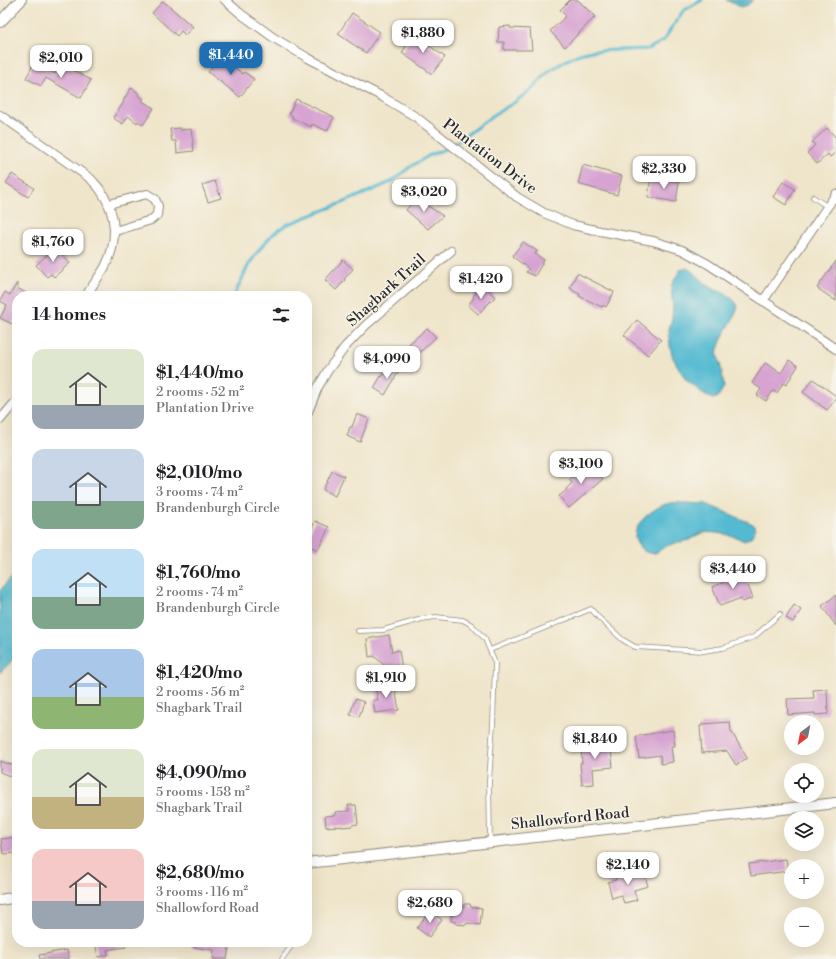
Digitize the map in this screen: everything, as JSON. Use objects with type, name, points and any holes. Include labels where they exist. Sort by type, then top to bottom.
[{"type":"street","points":[[0,22],[21,0]]},
{"type":"street","name":"Plantation Drive","points":[[225,0],[241,14],[274,38],[308,58],[381,96],[416,117],[517,197],[544,213],[573,225],[600,232],[653,241],[682,250],[708,264],[836,349]]},
{"type":"street","points":[[0,114],[91,179],[101,190],[109,204],[115,231],[112,249],[105,267],[89,291]]},
{"type":"street","points":[[109,204],[147,194],[155,199],[158,206],[157,215],[152,220],[115,231]]},
{"type":"street","points":[[763,301],[836,194]]},
{"type":"street","name":"Shagbark Trail","points":[[312,401],[328,370],[345,347],[364,326],[452,251]]},
{"type":"street","points":[[0,420],[12,406]]},
{"type":"street","name":"Shallowford Road","points":[[312,862],[490,841],[836,803]]},
{"type":"street","points":[[0,900],[12,898]]},
{"type":"lane","points":[[813,197],[828,206]]},
{"type":"lane","points":[[490,650],[591,609],[623,640],[635,647],[704,650],[723,648],[754,637],[780,614]]},
{"type":"lane","points":[[358,631],[383,630],[422,619],[436,617],[463,620],[472,625],[485,639],[495,663],[493,724],[488,781],[490,841]]},
{"type":"lane","points":[[282,959],[290,947]]},
{"type":"water","points":[[726,0],[753,0],[748,5],[741,7]]},
{"type":"water","points":[[687,268],[708,286],[726,294],[738,306],[734,317],[722,338],[717,352],[724,387],[717,398],[712,399],[686,380],[673,358],[670,346],[669,329],[673,308],[671,286],[680,270]]},
{"type":"water","points":[[673,503],[706,504],[753,524],[756,529],[751,537],[744,541],[730,535],[707,533],[700,534],[689,540],[668,546],[655,553],[646,552],[636,541],[636,529],[644,518],[655,509],[666,504]]},
{"type":"water","points":[[12,576],[12,660],[0,673],[0,591]]},
{"type":"building","points":[[570,0],[578,0],[595,17],[565,47],[550,31],[566,16],[560,10]]},
{"type":"building","points":[[163,1],[193,27],[185,35],[181,31],[177,36],[152,13]]},
{"type":"building","points":[[352,13],[380,32],[366,53],[338,34]]},
{"type":"building","points":[[510,26],[510,28],[530,29],[532,50],[504,50],[504,42],[498,42],[499,27]]},
{"type":"building","points":[[413,34],[445,57],[432,74],[402,53]]},
{"type":"building","points":[[222,55],[231,63],[230,64],[243,74],[244,72],[254,79],[240,97],[208,72]]},
{"type":"building","points":[[34,63],[55,74],[58,68],[61,70],[64,65],[91,80],[81,98],[46,78],[41,86],[26,78]]},
{"type":"building","points":[[131,88],[139,93],[138,95],[144,99],[142,101],[154,108],[143,125],[138,121],[137,123],[128,116],[123,124],[113,118],[124,102],[123,101]]},
{"type":"building","points":[[296,99],[334,117],[327,131],[312,124],[311,127],[292,118],[293,116],[289,114]]},
{"type":"building","points":[[180,128],[180,130],[191,129],[194,151],[177,153],[176,141],[172,141],[170,129]]},
{"type":"building","points":[[827,128],[836,138],[836,152],[830,157],[828,154],[817,164],[807,153],[815,145],[812,142]]},
{"type":"building","points":[[583,165],[622,176],[617,195],[578,184]]},
{"type":"building","points":[[12,174],[34,188],[28,197],[6,183]]},
{"type":"building","points":[[651,177],[679,182],[676,202],[648,197]]},
{"type":"building","points":[[215,181],[221,198],[208,202],[202,185]]},
{"type":"building","points":[[783,182],[795,189],[786,205],[773,197]]},
{"type":"building","points":[[416,198],[443,216],[428,229],[406,210]]},
{"type":"building","points":[[523,242],[537,251],[535,254],[544,260],[535,276],[526,272],[529,269],[512,256]]},
{"type":"building","points":[[56,247],[70,263],[54,277],[51,274],[47,277],[36,265]]},
{"type":"building","points":[[343,260],[353,269],[336,290],[325,280]]},
{"type":"building","points":[[836,261],[836,301],[817,288]]},
{"type":"building","points":[[577,273],[614,292],[606,307],[603,305],[602,307],[579,296],[580,294],[570,288]]},
{"type":"building","points":[[17,283],[17,288],[23,291],[12,291]]},
{"type":"building","points":[[484,285],[495,297],[478,314],[468,305],[474,298],[473,296]]},
{"type":"building","points":[[5,292],[10,295],[12,292],[12,324],[0,318],[7,305],[0,301]]},
{"type":"building","points":[[637,320],[661,340],[648,355],[624,335]]},
{"type":"building","points":[[427,328],[436,337],[418,354],[409,344]]},
{"type":"building","points":[[789,360],[798,366],[786,385],[783,383],[777,393],[773,391],[766,401],[757,395],[761,389],[752,383],[765,363],[781,373]]},
{"type":"building","points":[[389,365],[399,371],[385,395],[374,388]]},
{"type":"building","points":[[813,379],[836,396],[836,399],[827,410],[803,392]]},
{"type":"building","points":[[357,414],[369,419],[360,442],[347,436]]},
{"type":"building","points":[[589,463],[603,479],[569,508],[559,496],[567,490],[566,489],[572,483],[569,480]]},
{"type":"building","points":[[332,471],[344,476],[335,496],[323,490]]},
{"type":"building","points":[[315,521],[329,527],[318,550],[312,547],[312,528]]},
{"type":"building","points":[[743,573],[753,598],[742,602],[741,598],[720,606],[712,587]]},
{"type":"building","points":[[836,595],[836,626],[822,606]]},
{"type":"building","points":[[794,605],[801,610],[793,622],[786,618]]},
{"type":"building","points":[[389,635],[392,652],[399,650],[402,670],[395,672],[395,674],[386,676],[384,665],[374,656],[369,657],[367,639]]},
{"type":"building","points":[[394,683],[399,710],[375,713],[373,700],[378,700],[375,686]]},
{"type":"building","points":[[827,689],[828,714],[815,715],[815,713],[788,715],[787,699],[814,698],[813,690]]},
{"type":"building","points":[[355,699],[364,702],[359,717],[350,715]]},
{"type":"building","points":[[730,722],[731,731],[747,758],[736,765],[727,751],[702,753],[700,726],[702,726],[702,724]]},
{"type":"building","points":[[673,730],[675,746],[671,746],[673,762],[661,764],[660,755],[639,758],[636,736]]},
{"type":"building","points":[[610,741],[613,767],[593,769],[594,784],[582,785],[580,763],[582,763],[581,743]]},
{"type":"building","points":[[0,761],[12,765],[12,777],[0,772]]},
{"type":"building","points":[[348,805],[356,805],[358,824],[342,827],[326,827],[325,816],[336,815],[335,812],[349,811]]},
{"type":"building","points":[[12,838],[12,853],[3,854],[1,839]]},
{"type":"building","points":[[784,859],[784,872],[751,876],[749,864]]},
{"type":"building","points":[[644,872],[648,886],[634,890],[637,900],[624,903],[621,895],[612,898],[608,882],[616,880],[615,877],[624,874],[625,877]]},
{"type":"building","points":[[464,904],[470,904],[471,907],[482,908],[480,925],[467,923],[466,925],[456,924],[456,922],[451,921],[452,906],[464,907]]},
{"type":"building","points":[[430,911],[442,920],[429,937],[417,928]]},
{"type":"building","points":[[96,947],[126,947],[107,950],[108,955],[98,957]]},
{"type":"building","points":[[192,947],[229,947],[227,959],[213,959],[214,950]]},
{"type":"building","points":[[67,950],[69,959],[40,959],[39,955]]},
{"type":"waterway","points":[[236,291],[249,264],[262,246],[274,233],[286,225],[391,182],[410,167],[430,155],[450,147],[492,116],[515,102],[534,87],[549,71],[579,54],[592,51],[648,49],[663,41],[683,11],[702,0]]}]
